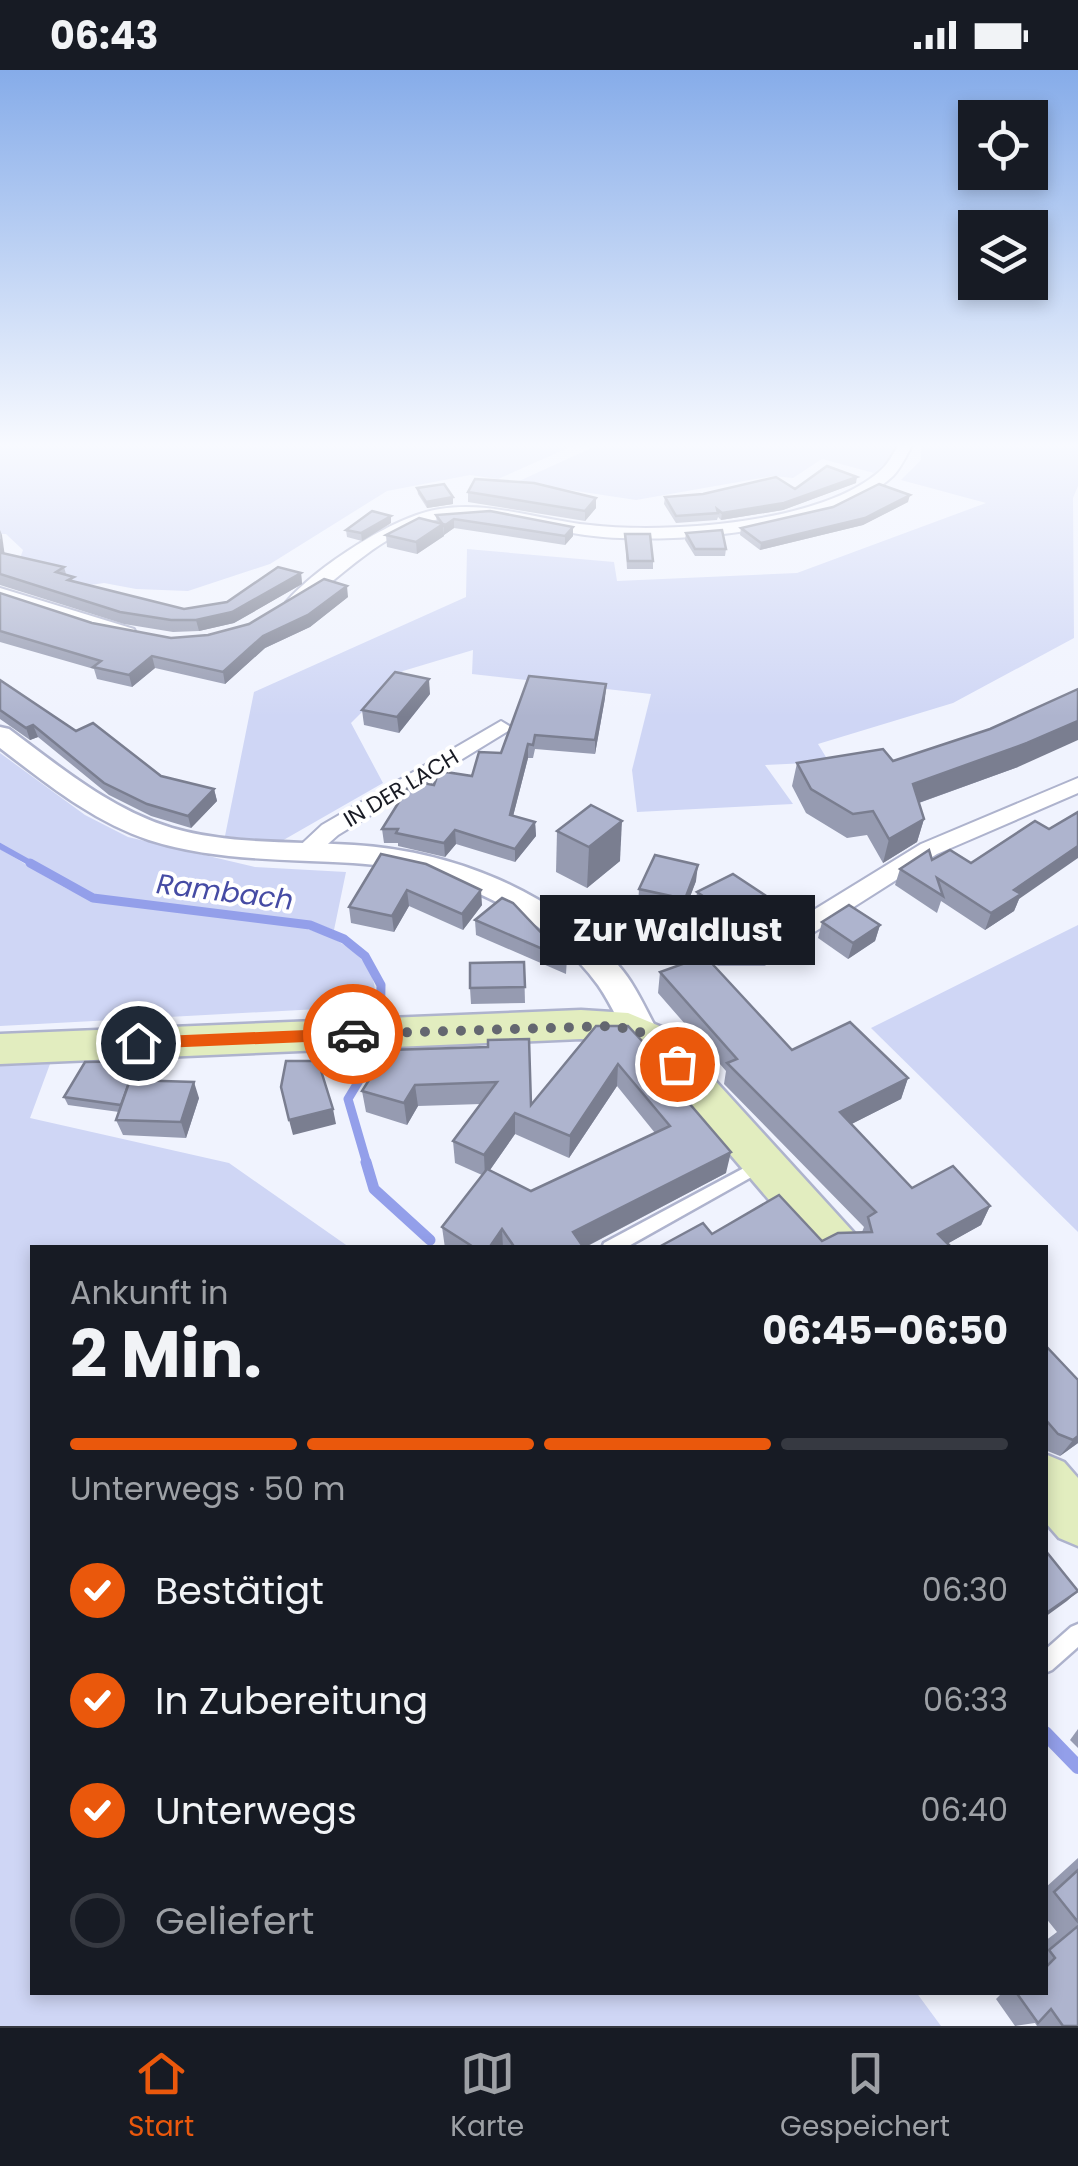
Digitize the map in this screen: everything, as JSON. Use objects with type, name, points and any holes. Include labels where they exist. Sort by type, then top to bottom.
[{"type":"main road","points":[[0,1049],[415,1031],[620,1028],[656,1040],[835,1245]]},
{"type":"main road","points":[[1048,1485],[1078,1519]]},
{"type":"street","points":[[281,612],[388,535]]},
{"type":"street","points":[[0,594],[141,636]]},
{"type":"street","name":"IN DER LACH","points":[[304,853],[330,830],[500,727]]},
{"type":"street","points":[[0,735],[92,803],[134,825],[224,848],[379,856],[452,872],[520,902],[613,981],[620,1028]]},
{"type":"street","points":[[577,948],[614,933],[632,932],[727,958],[755,958],[929,849],[1078,785]]},
{"type":"lane","points":[[615,1245],[764,1163]]},
{"type":"lane","points":[[1048,1661],[1078,1634]]},
{"type":"shaded area","points":[[7,535],[316,535],[270,564],[188,591],[104,583],[83,586],[18,564],[23,550]]},
{"type":"shaded area","points":[[899,535],[1073,535],[1074,638],[953,703],[818,744],[829,762],[765,765],[793,804],[637,812],[632,770],[651,694],[472,674],[473,650],[403,671],[351,723],[383,783],[280,842],[225,836],[254,692],[466,597],[467,549],[614,562],[617,581],[797,573]]},
{"type":"shaded area","points":[[0,753],[85,815],[128,837],[255,867],[346,872],[334,930],[312,922],[95,897],[0,845]]},
{"type":"shaded area","points":[[0,849],[94,900],[265,919],[310,930],[346,946],[370,971],[375,1006],[0,1026]]},
{"type":"shaded area","points":[[1078,925],[1078,1232],[871,1028]]},
{"type":"shaded area","points":[[50,1064],[30,1118],[229,1163],[346,1245],[30,1245],[30,1995],[918,1995],[941,2026],[0,2026],[0,1066]]},
{"type":"building","points":[[387,535],[426,535],[416,542]]},
{"type":"building","points":[[625,535],[650,535],[653,561],[628,561]]},
{"type":"building","points":[[687,535],[723,535],[726,549],[695,549]]},
{"type":"building","points":[[751,535],[793,535],[761,543]]},
{"type":"building","points":[[0,539],[2,553],[64,567],[56,572],[74,577],[68,580],[184,609],[227,602],[278,567],[301,573],[232,612],[196,620],[171,620],[120,612],[0,574]]},
{"type":"building","points":[[324,579],[347,586],[308,615],[263,636],[223,672],[152,656],[129,675],[93,667],[101,661],[0,631],[0,593],[92,623],[171,638],[208,635],[249,624]]},
{"type":"building","points":[[395,672],[429,679],[397,717],[362,710]]},
{"type":"building","points":[[529,676],[606,684],[595,740],[535,735],[533,745],[528,744],[510,815],[535,822],[515,849],[455,830],[444,843],[396,833],[398,829],[382,829],[412,781],[434,785],[439,771],[472,776],[479,752],[501,753]]},
{"type":"building","points":[[0,680],[76,731],[93,723],[161,776],[214,789],[188,816],[147,804],[104,783],[33,725],[26,728],[0,710]]},
{"type":"building","points":[[1078,689],[1078,721],[913,784],[924,819],[889,839],[873,811],[853,814],[811,789],[797,763],[883,749],[893,761],[990,729]]},
{"type":"building","points":[[591,805],[622,821],[589,847],[557,831]]},
{"type":"building","points":[[1078,812],[1078,846],[1014,890],[1021,894],[991,913],[937,878],[943,896],[900,869],[929,850],[932,860],[950,850],[971,863],[1035,821],[1049,829]]},
{"type":"building","points":[[381,854],[426,864],[481,890],[462,914],[407,890],[392,916],[349,907]]},
{"type":"building","points":[[655,855],[698,865],[685,899],[639,889]]},
{"type":"building","points":[[733,874],[786,909],[751,929],[697,892]]},
{"type":"building","points":[[502,898],[513,903],[566,959],[475,920]]},
{"type":"building","points":[[849,905],[880,925],[853,943],[822,922]]},
{"type":"building","points":[[705,956],[792,1050],[850,1022],[908,1078],[840,1112],[912,1188],[953,1166],[990,1206],[938,1234],[949,1245],[663,1245],[703,1223],[712,1234],[779,1195],[822,1241],[838,1233],[872,1232],[868,1217],[876,1212],[727,1063],[737,1059],[660,972]]},
{"type":"building","points":[[524,962],[525,987],[470,988],[470,963]]},
{"type":"building","points":[[596,1026],[628,1026],[697,1100],[689,1103],[731,1152],[573,1232],[582,1245],[513,1245],[502,1229],[491,1245],[470,1245],[442,1227],[487,1169],[531,1191],[670,1126],[618,1064],[570,1136],[515,1113],[484,1155],[453,1141],[497,1082],[415,1085],[404,1103],[362,1091],[388,1050],[488,1047],[488,1040],[529,1039],[531,1105]]},
{"type":"building","points":[[146,1061],[136,1080],[130,1080],[121,1105],[64,1097],[85,1062]]},
{"type":"building","points":[[286,1061],[318,1061],[333,1109],[289,1120],[281,1087]]},
{"type":"building","points":[[130,1080],[194,1082],[181,1122],[116,1120]]},
{"type":"building","points":[[1048,1348],[1078,1380],[1078,1436],[1073,1440],[1058,1434],[1048,1422]]},
{"type":"building","points":[[1048,1554],[1078,1591],[1048,1612]]},
{"type":"building","points":[[1078,1870],[1078,1922],[1054,1892]]},
{"type":"building","points":[[1078,1926],[1078,2026],[1063,2026],[1051,2009],[1038,2023],[1018,1995],[1048,1995],[1048,1965],[1055,1958],[1049,1950]]},
{"type":"waterway","name":"Rambach","points":[[0,846],[34,865]]},
{"type":"waterway","name":"Rambach","points":[[30,863],[93,898],[310,925],[344,939],[365,956],[381,985],[380,1046],[348,1099],[367,1164]]},
{"type":"waterway","name":"Rambach","points":[[366,1162],[374,1189],[430,1240]]},
{"type":"waterway","name":"Rambach","points":[[1048,1736],[1078,1767]]},
{"type":"way so far","points":[[353,1034],[614,1026],[648,1034],[677,1064]]},
{"type":"place","name":"Zur Waldlust","points":[[677,1064]]},
{"type":"route","points":[[138,1043],[353,1034]]}]
